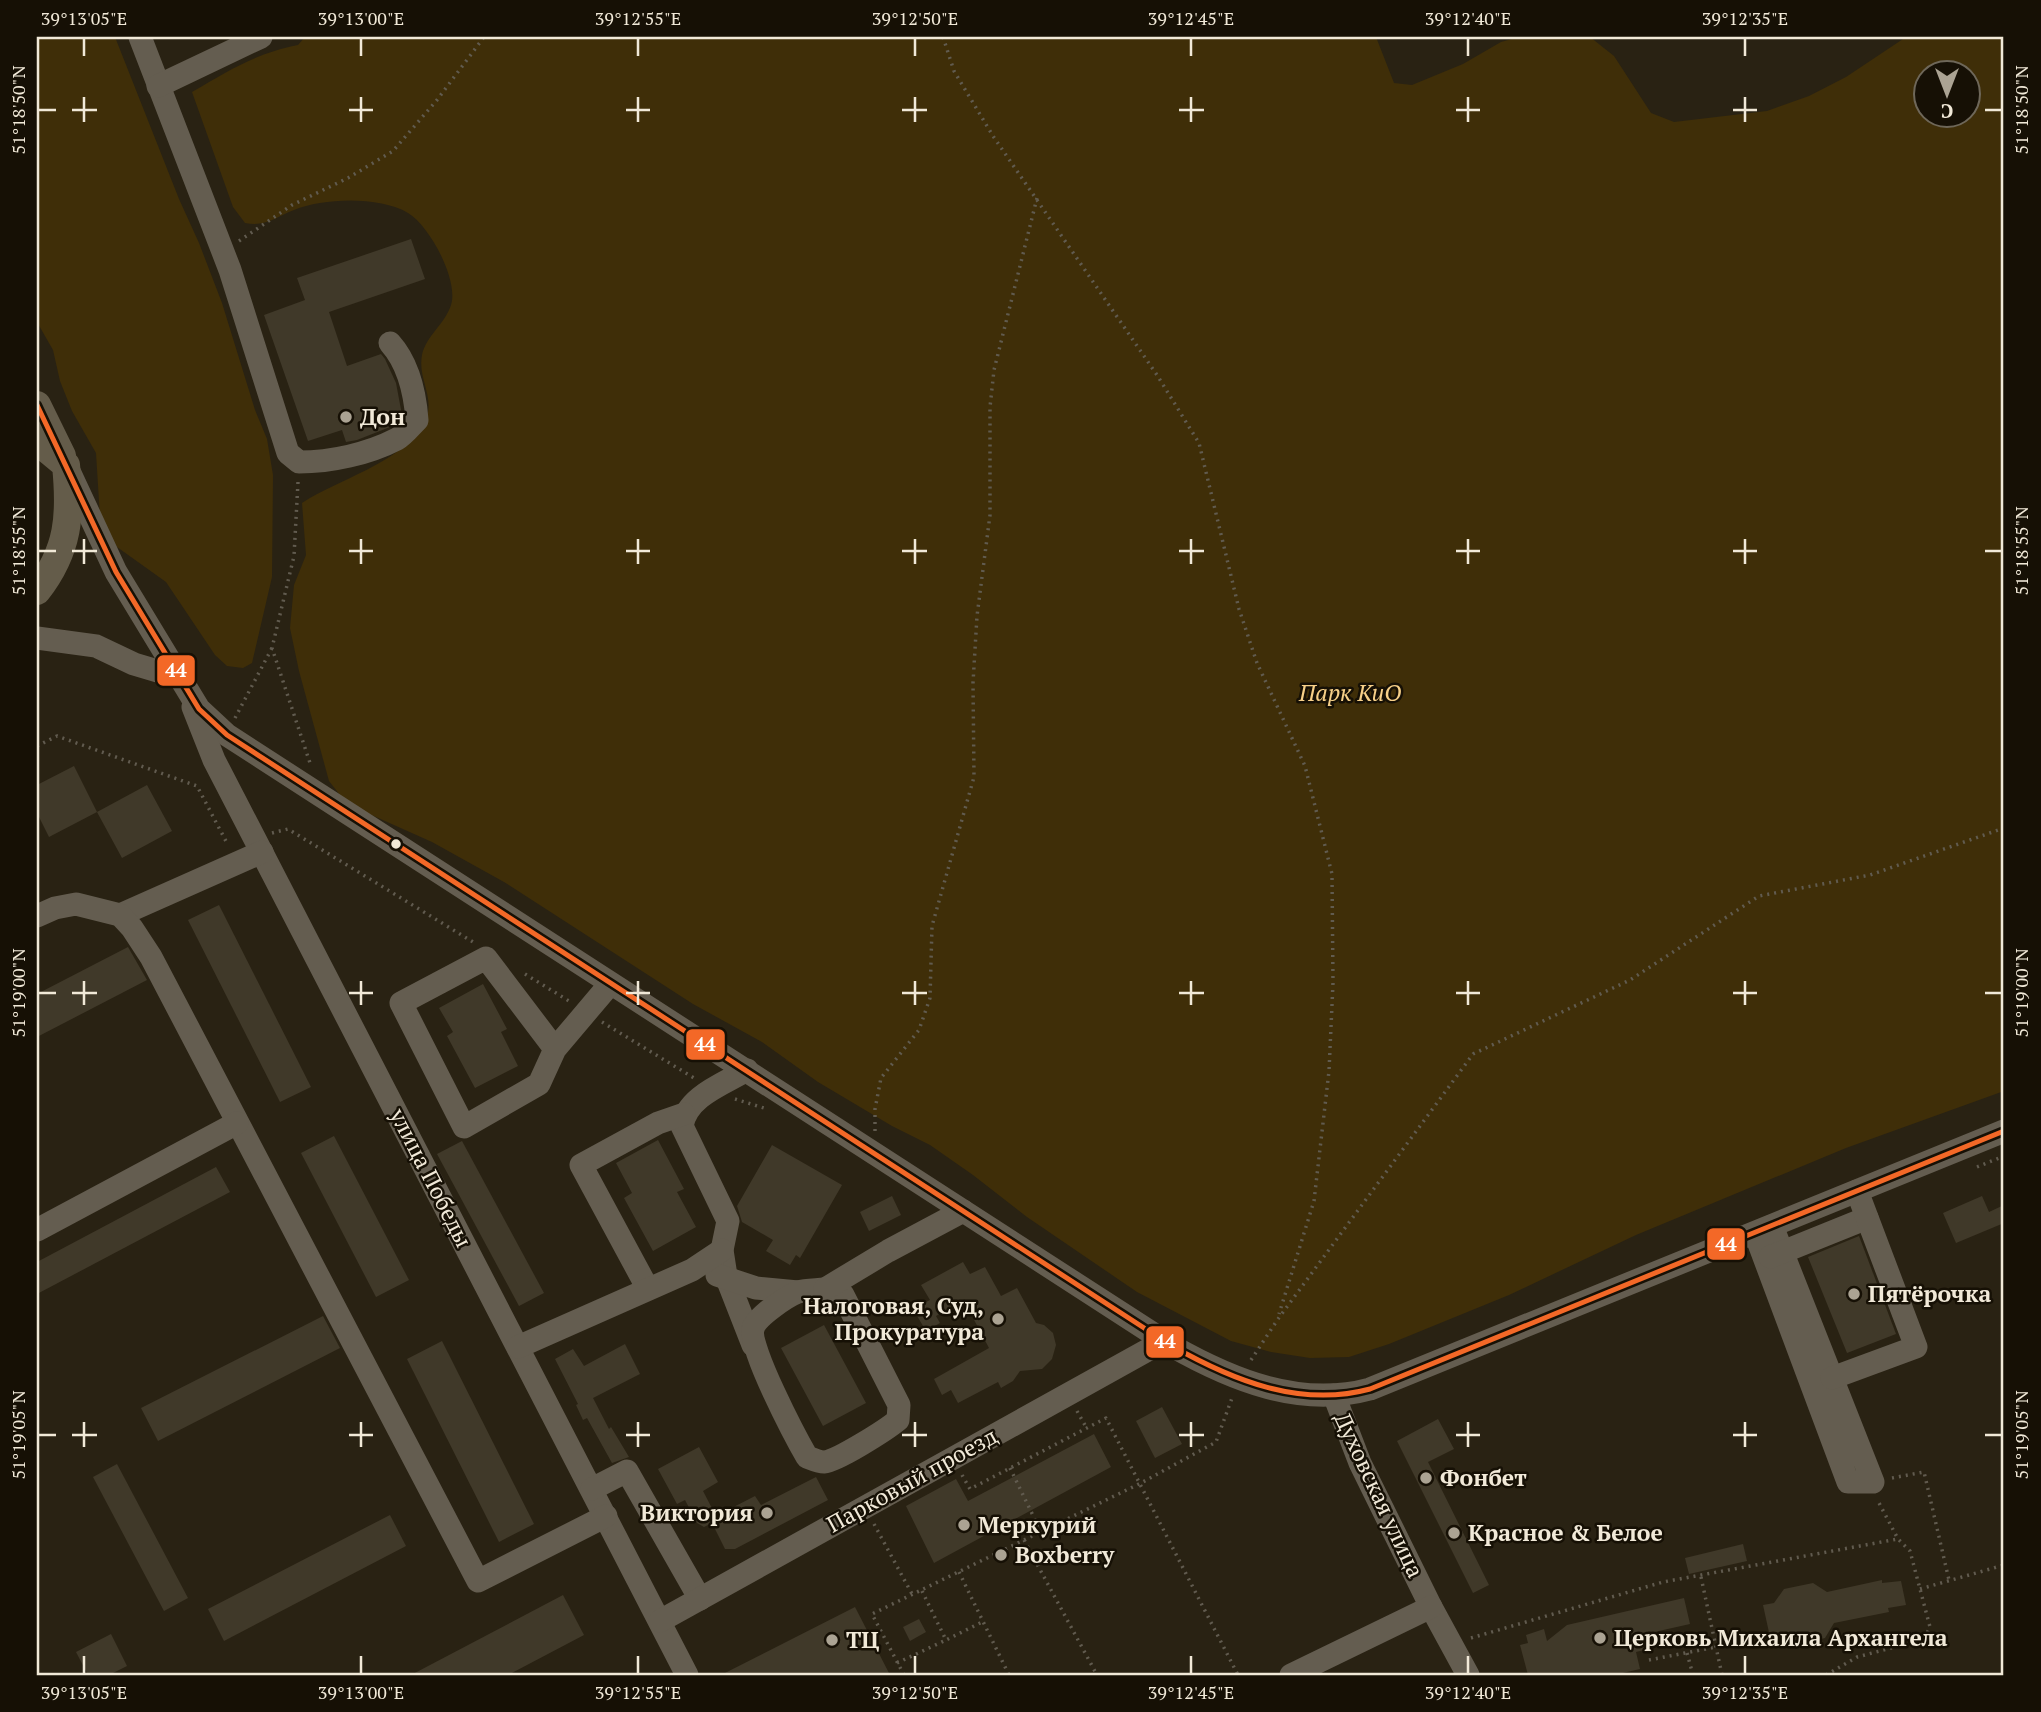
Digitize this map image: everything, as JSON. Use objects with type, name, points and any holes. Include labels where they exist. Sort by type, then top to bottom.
[{"type":"main road","points":[[37,405],[66,465],[69,516],[58,557],[37,591]]},
{"type":"main road","points":[[37,441],[66,465]]},
{"type":"street","points":[[140,37],[222,251],[288,453],[299,462],[321,462],[348,456],[398,438],[417,420],[415,399],[401,355],[390,343]]},
{"type":"street","points":[[158,86],[261,37]]},
{"type":"street","points":[[66,465],[116,572],[199,709],[227,735],[1164,1341],[1212,1369],[1239,1379],[1279,1391],[1315,1396],[1334,1395]]},
{"type":"street","points":[[37,638],[96,646],[134,664],[181,678]]},
{"type":"street","name":"улица Победы","points":[[181,678],[214,760],[687,1675]]},
{"type":"street","points":[[120,915],[262,852]]},
{"type":"street","points":[[37,916],[55,908],[76,904],[120,915],[132,928],[150,957],[478,1581],[606,1516]]},
{"type":"street","points":[[555,1049],[486,958],[401,1003],[464,1127],[539,1084],[555,1049],[610,984]]},
{"type":"street","points":[[747,1070],[692,1103],[684,1114],[682,1126],[728,1221],[722,1250],[726,1276],[753,1346],[807,1457],[823,1462],[898,1420],[899,1405],[843,1296],[824,1289]]},
{"type":"street","points":[[648,1289],[581,1165],[658,1123],[684,1114]]},
{"type":"street","points":[[37,1230],[237,1123]]},
{"type":"street","name":"Духовская улица","points":[[1468,1675],[1431,1607],[1360,1463],[1334,1395],[1381,1385],[2004,1131]]},
{"type":"street","points":[[1832,1378],[1916,1347],[1857,1191]]},
{"type":"street","points":[[692,1270],[726,1276],[756,1288],[798,1292],[824,1289],[963,1211]]},
{"type":"street","points":[[1774,1256],[1867,1218]]},
{"type":"street","points":[[1763,1230],[1832,1378],[1874,1482],[1848,1482],[1774,1256]]},
{"type":"street","points":[[518,1347],[692,1270],[722,1250]]},
{"type":"street","points":[[753,1346],[753,1329],[764,1314],[798,1292]]},
{"type":"street","name":"Парковый проезд","points":[[660,1621],[1164,1341]]},
{"type":"street","points":[[592,1489],[627,1471],[700,1599]]},
{"type":"street","points":[[1291,1675],[1328,1666],[1431,1607]]},
{"type":"path","points":[[222,251],[292,205],[348,178],[393,151],[437,100],[484,37]]},
{"type":"path","points":[[943,37],[954,71],[993,136],[1157,374],[1199,443],[1239,609],[1257,663],[1305,766],[1332,874],[1334,983],[1329,1071],[1314,1201],[1278,1319]]},
{"type":"path","points":[[875,1109],[881,1078],[919,1030],[930,998],[932,926],[974,778],[973,683],[977,616],[990,515],[990,407],[994,370],[1037,198]]},
{"type":"path","points":[[299,462],[294,556],[272,648],[321,796]]},
{"type":"path","points":[[37,746],[57,736],[197,786],[238,862]]},
{"type":"path","points":[[904,1675],[872,1614],[1141,1483],[1216,1442],[1239,1379],[1278,1319],[1473,1054],[1630,980],[1759,896],[1870,875],[2004,828]]},
{"type":"path","points":[[274,832],[288,829],[483,948]]},
{"type":"path","points":[[517,970],[723,1096],[772,1111]]},
{"type":"path","points":[[970,1489],[1106,1418],[1238,1675]]},
{"type":"path","points":[[1010,1468],[1041,1532]]},
{"type":"path","points":[[1826,1675],[1857,1657],[1925,1637],[1930,1627],[1910,1551],[1898,1539],[1874,1492],[1874,1482],[1924,1472],[1949,1580]]},
{"type":"path","points":[[865,1507],[913,1595]]},
{"type":"path","points":[[1452,1644],[1663,1582],[1898,1539]]},
{"type":"path","points":[[1024,1540],[1097,1675]]},
{"type":"path","points":[[1920,1589],[2004,1565]]},
{"type":"path","points":[[959,1572],[1009,1675]]},
{"type":"path","points":[[1700,1577],[1722,1675]]},
{"type":"path","points":[[922,1591],[946,1640]]},
{"type":"path","points":[[897,1663],[982,1622]]},
{"type":"path","points":[[1649,1660],[1716,1647]]},
{"type":"path","points":[[1687,1653],[1693,1675]]},
{"type":"green space","points":[[37,37],[115,37],[222,303],[255,410],[267,439],[273,475],[272,577],[252,663],[243,668],[227,666],[215,655],[166,582],[117,547],[100,517],[96,453],[72,411],[60,381],[53,350],[37,322]]},
{"type":"green space","name":"Парк КиО","points":[[305,37],[1376,37],[1394,83],[1412,85],[1463,64],[1501,42],[1519,37],[1590,37],[1614,56],[1651,113],[1674,122],[1767,111],[1809,96],[1846,77],[1906,37],[2004,37],[2004,1091],[1846,1148],[1636,1235],[1509,1295],[1389,1344],[1349,1357],[1310,1358],[1271,1352],[1231,1341],[1137,1292],[1027,1217],[930,1145],[818,1082],[762,1042],[693,1004],[504,882],[432,842],[347,804],[329,781],[290,628],[294,585],[306,555],[302,503],[383,461],[411,440],[422,427],[427,417],[428,399],[422,374],[422,355],[427,342],[448,312],[452,295],[447,269],[433,241],[416,220],[396,207],[367,201],[336,201],[306,206],[253,224],[245,223],[233,207],[192,92],[255,58],[298,45]]},
{"type":"building","points":[[411,239],[425,279],[329,312],[347,366],[381,354],[385,359],[396,383],[402,415],[390,427],[357,440],[346,442],[342,430],[308,441],[264,315],[305,300],[297,278]]},
{"type":"building","points":[[74,766],[97,812],[49,837],[37,813],[37,785]]},
{"type":"building","points":[[147,785],[172,831],[122,858],[97,812]]},
{"type":"building","points":[[219,905],[311,1087],[280,1102],[188,920]]},
{"type":"building","points":[[128,947],[147,980],[37,1037],[37,994]]},
{"type":"building","points":[[483,984],[507,1029],[501,1032],[518,1066],[475,1088],[447,1036],[453,1032],[439,1008]]},
{"type":"building","points":[[334,1136],[409,1280],[376,1297],[301,1153]]},
{"type":"building","points":[[658,1140],[684,1189],[677,1192],[696,1227],[653,1251],[624,1198],[632,1193],[616,1163]]},
{"type":"building","points":[[462,1141],[544,1293],[519,1306],[437,1154]]},
{"type":"building","points":[[772,1145],[842,1185],[800,1258],[796,1255],[790,1265],[766,1251],[773,1240],[742,1222],[737,1206]]},
{"type":"building","points":[[216,1167],[230,1192],[37,1294],[37,1262]]},
{"type":"building","points":[[892,1196],[901,1215],[869,1231],[860,1212]]},
{"type":"building","points":[[1982,1196],[1989,1212],[2004,1205],[2004,1223],[1956,1243],[1943,1213]]},
{"type":"building","name":"Пятёрочка","points":[[1859,1236],[1896,1334],[1847,1353],[1808,1257]]},
{"type":"building","name":"Налоговая, Суд, Прокуратура","points":[[963,1262],[970,1274],[985,1267],[1001,1296],[1017,1288],[1036,1323],[1044,1325],[1053,1333],[1056,1345],[1052,1359],[1042,1369],[1020,1371],[1013,1381],[1001,1388],[998,1382],[958,1403],[951,1390],[942,1395],[934,1379],[989,1348],[964,1301],[936,1316],[940,1323],[926,1331],[913,1309],[930,1300],[921,1285]]},
{"type":"building","points":[[323,1316],[340,1348],[158,1441],[141,1408]]},
{"type":"building","points":[[824,1325],[866,1403],[823,1426],[781,1348]]},
{"type":"building","points":[[442,1341],[534,1524],[499,1542],[407,1359]]},
{"type":"building","points":[[625,1344],[640,1374],[593,1398],[609,1429],[611,1427],[629,1457],[612,1463],[587,1418],[583,1420],[576,1405],[578,1404],[555,1359],[573,1349],[584,1366]]},
{"type":"building","points":[[1162,1407],[1182,1444],[1155,1458],[1136,1421]]},
{"type":"building","points":[[1438,1419],[1454,1449],[1428,1462],[1489,1585],[1473,1593],[1397,1441]]},
{"type":"building","points":[[1094,1434],[1111,1467],[934,1563],[906,1506],[956,1479],[968,1501]]},
{"type":"building","points":[[699,1447],[718,1482],[703,1491],[716,1516],[755,1496],[761,1505],[816,1477],[828,1500],[735,1549],[725,1549],[712,1523],[704,1527],[697,1523],[685,1500],[677,1504],[658,1469]]},
{"type":"building","points":[[117,1464],[188,1598],[164,1611],[93,1477]]},
{"type":"building","points":[[390,1515],[406,1546],[224,1641],[208,1609]]},
{"type":"building","points":[[1743,1544],[1747,1561],[1689,1574],[1685,1558]]},
{"type":"building","points":[[1882,1580],[1882,1583],[1901,1581],[1906,1605],[1888,1608],[1889,1612],[1834,1623],[1825,1638],[1797,1645],[1781,1634],[1770,1637],[1763,1605],[1774,1603],[1784,1589],[1813,1583],[1827,1592]]},
{"type":"building","points":[[563,1595],[584,1635],[508,1675],[411,1675]]},
{"type":"building","name":"Церковь Михаила Архангела","points":[[1684,1598],[1690,1624],[1641,1635],[1644,1650],[1636,1652],[1640,1669],[1614,1675],[1528,1675],[1520,1645],[1528,1643],[1526,1635],[1544,1629],[1547,1641],[1567,1625]]},
{"type":"building","name":"ТЦ","points":[[855,1607],[890,1675],[721,1675]]},
{"type":"building","points":[[919,1619],[926,1632],[910,1641],[903,1627]]},
{"type":"building","points":[[111,1634],[127,1666],[109,1675],[88,1675],[76,1652]]},
{"type":"transit line","name":"44","points":[[37,405],[116,572],[199,709],[227,735],[1172,1346],[1243,1380],[1292,1393],[1318,1395],[1370,1389],[2004,1131]]},
{"type":"place","name":"Дон","points":[[346,417]]},
{"type":"place","name":"Пятёрочка","points":[[1854,1294]]},
{"type":"place","name":"Налоговая, Суд, Прокуратура","points":[[998,1319]]},
{"type":"place","name":"Фонбет","points":[[1426,1478]]},
{"type":"place","name":"Виктория","points":[[767,1513]]},
{"type":"place","name":"Меркурий","points":[[964,1525]]},
{"type":"place","name":"Красное & Белое","points":[[1454,1533]]},
{"type":"place","name":"Boxberry","points":[[1001,1555]]},
{"type":"place","name":"Церковь Михаила Архангела","points":[[1600,1638]]},
{"type":"place","name":"ТЦ","points":[[832,1640]]}]
